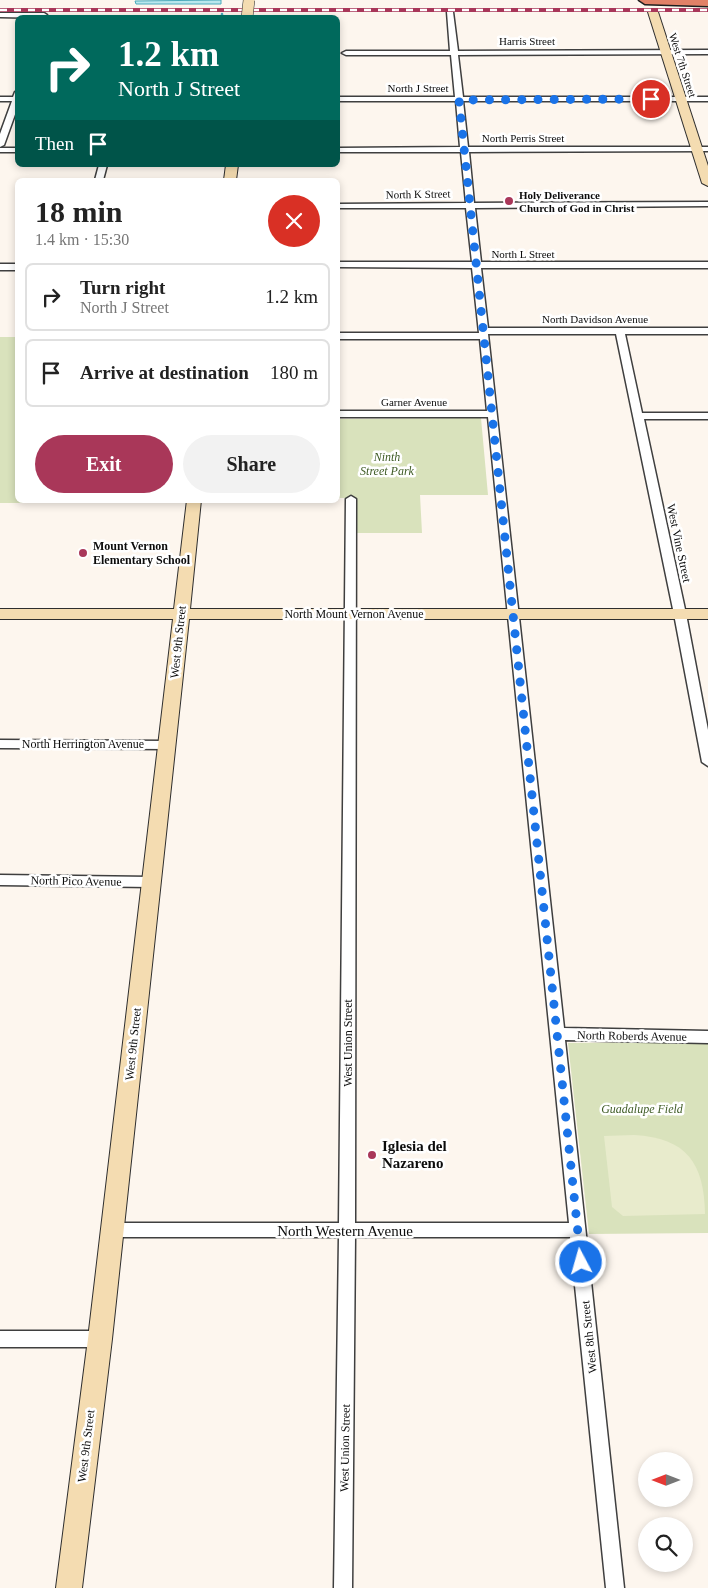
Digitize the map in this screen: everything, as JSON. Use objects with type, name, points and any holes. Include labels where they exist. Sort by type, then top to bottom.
[{"type":"highway","points":[[645,0],[708,2]]},
{"type":"street","points":[[247,15],[249,0]]},
{"type":"street","name":"West 8th Street","points":[[450,12],[615,1588]]},
{"type":"street","name":"West 7th Street","points":[[653,12],[681,99],[703,149],[708,183]]},
{"type":"street","points":[[0,15],[15,15]]},
{"type":"street","name":"Harris Street","points":[[346,53],[708,52]]},
{"type":"street","points":[[0,99],[15,97]]},
{"type":"street","name":"North J Street","points":[[340,99],[708,99]]},
{"type":"street","points":[[0,145],[15,103]]},
{"type":"street","name":"North Perris Street","points":[[340,150],[703,149]]},
{"type":"street","points":[[0,150],[15,150]]},
{"type":"street","name":"North K Street","points":[[340,206],[708,204]]},
{"type":"street","name":"North L Street","points":[[340,265],[708,265]]},
{"type":"street","points":[[0,267],[15,267]]},
{"type":"street","name":"North Davidson Avenue","points":[[340,336],[708,330]]},
{"type":"street","name":"West Vine Street","points":[[620,331],[680,614],[708,762]]},
{"type":"street","name":"Garner Avenue","points":[[340,414],[491,414]]},
{"type":"street","points":[[638,416],[708,416]]},
{"type":"street","name":"West Union Street","points":[[343,1588],[348,1232],[349,614],[351,499]]},
{"type":"street","name":"West 9th Street","points":[[69,1588],[100,1340],[194,503]]},
{"type":"street","name":"North Mount Vernon Avenue","points":[[0,614],[708,614]]},
{"type":"street","name":"North Herrington Avenue","points":[[0,744],[166,744]]},
{"type":"street","name":"North Pico Avenue","points":[[0,880],[151,882]]},
{"type":"street","name":"North Roberds Avenue","points":[[556,1034],[708,1037]]},
{"type":"street","name":"North Western Avenue","points":[[112,1230],[348,1232],[578,1230]]},
{"type":"street","points":[[0,1340],[100,1340]]},
{"type":"green space","points":[[0,337],[15,337],[15,503],[0,503]]},
{"type":"green space","name":"Ninth Street Park","points":[[481,418],[488,495],[420,495],[422,533],[357,533],[357,498],[340,498],[340,419]]},
{"type":"green space","name":"Guadalupe Field","points":[[708,1042],[708,1233],[589,1234],[568,1043]]},
{"type":"green space","points":[[634,1135],[667,1141],[689,1156],[696,1167],[701,1181],[705,1214],[623,1216],[612,1207],[604,1136]]},
{"type":"water","points":[[221,0],[221,4],[136,4],[135,1]]},
{"type":"railway","points":[[0,10],[708,10]]},
{"type":"place","name":"Holy Deliverance Church of God in Christ","points":[[509,201]]},
{"type":"place","name":"Mount Vernon Elementary School","points":[[83,553]]},
{"type":"place","name":"Iglesia del Nazareno","points":[[372,1155]]},
{"type":"route","points":[[581,1262],[459,100],[651,99]]}]
